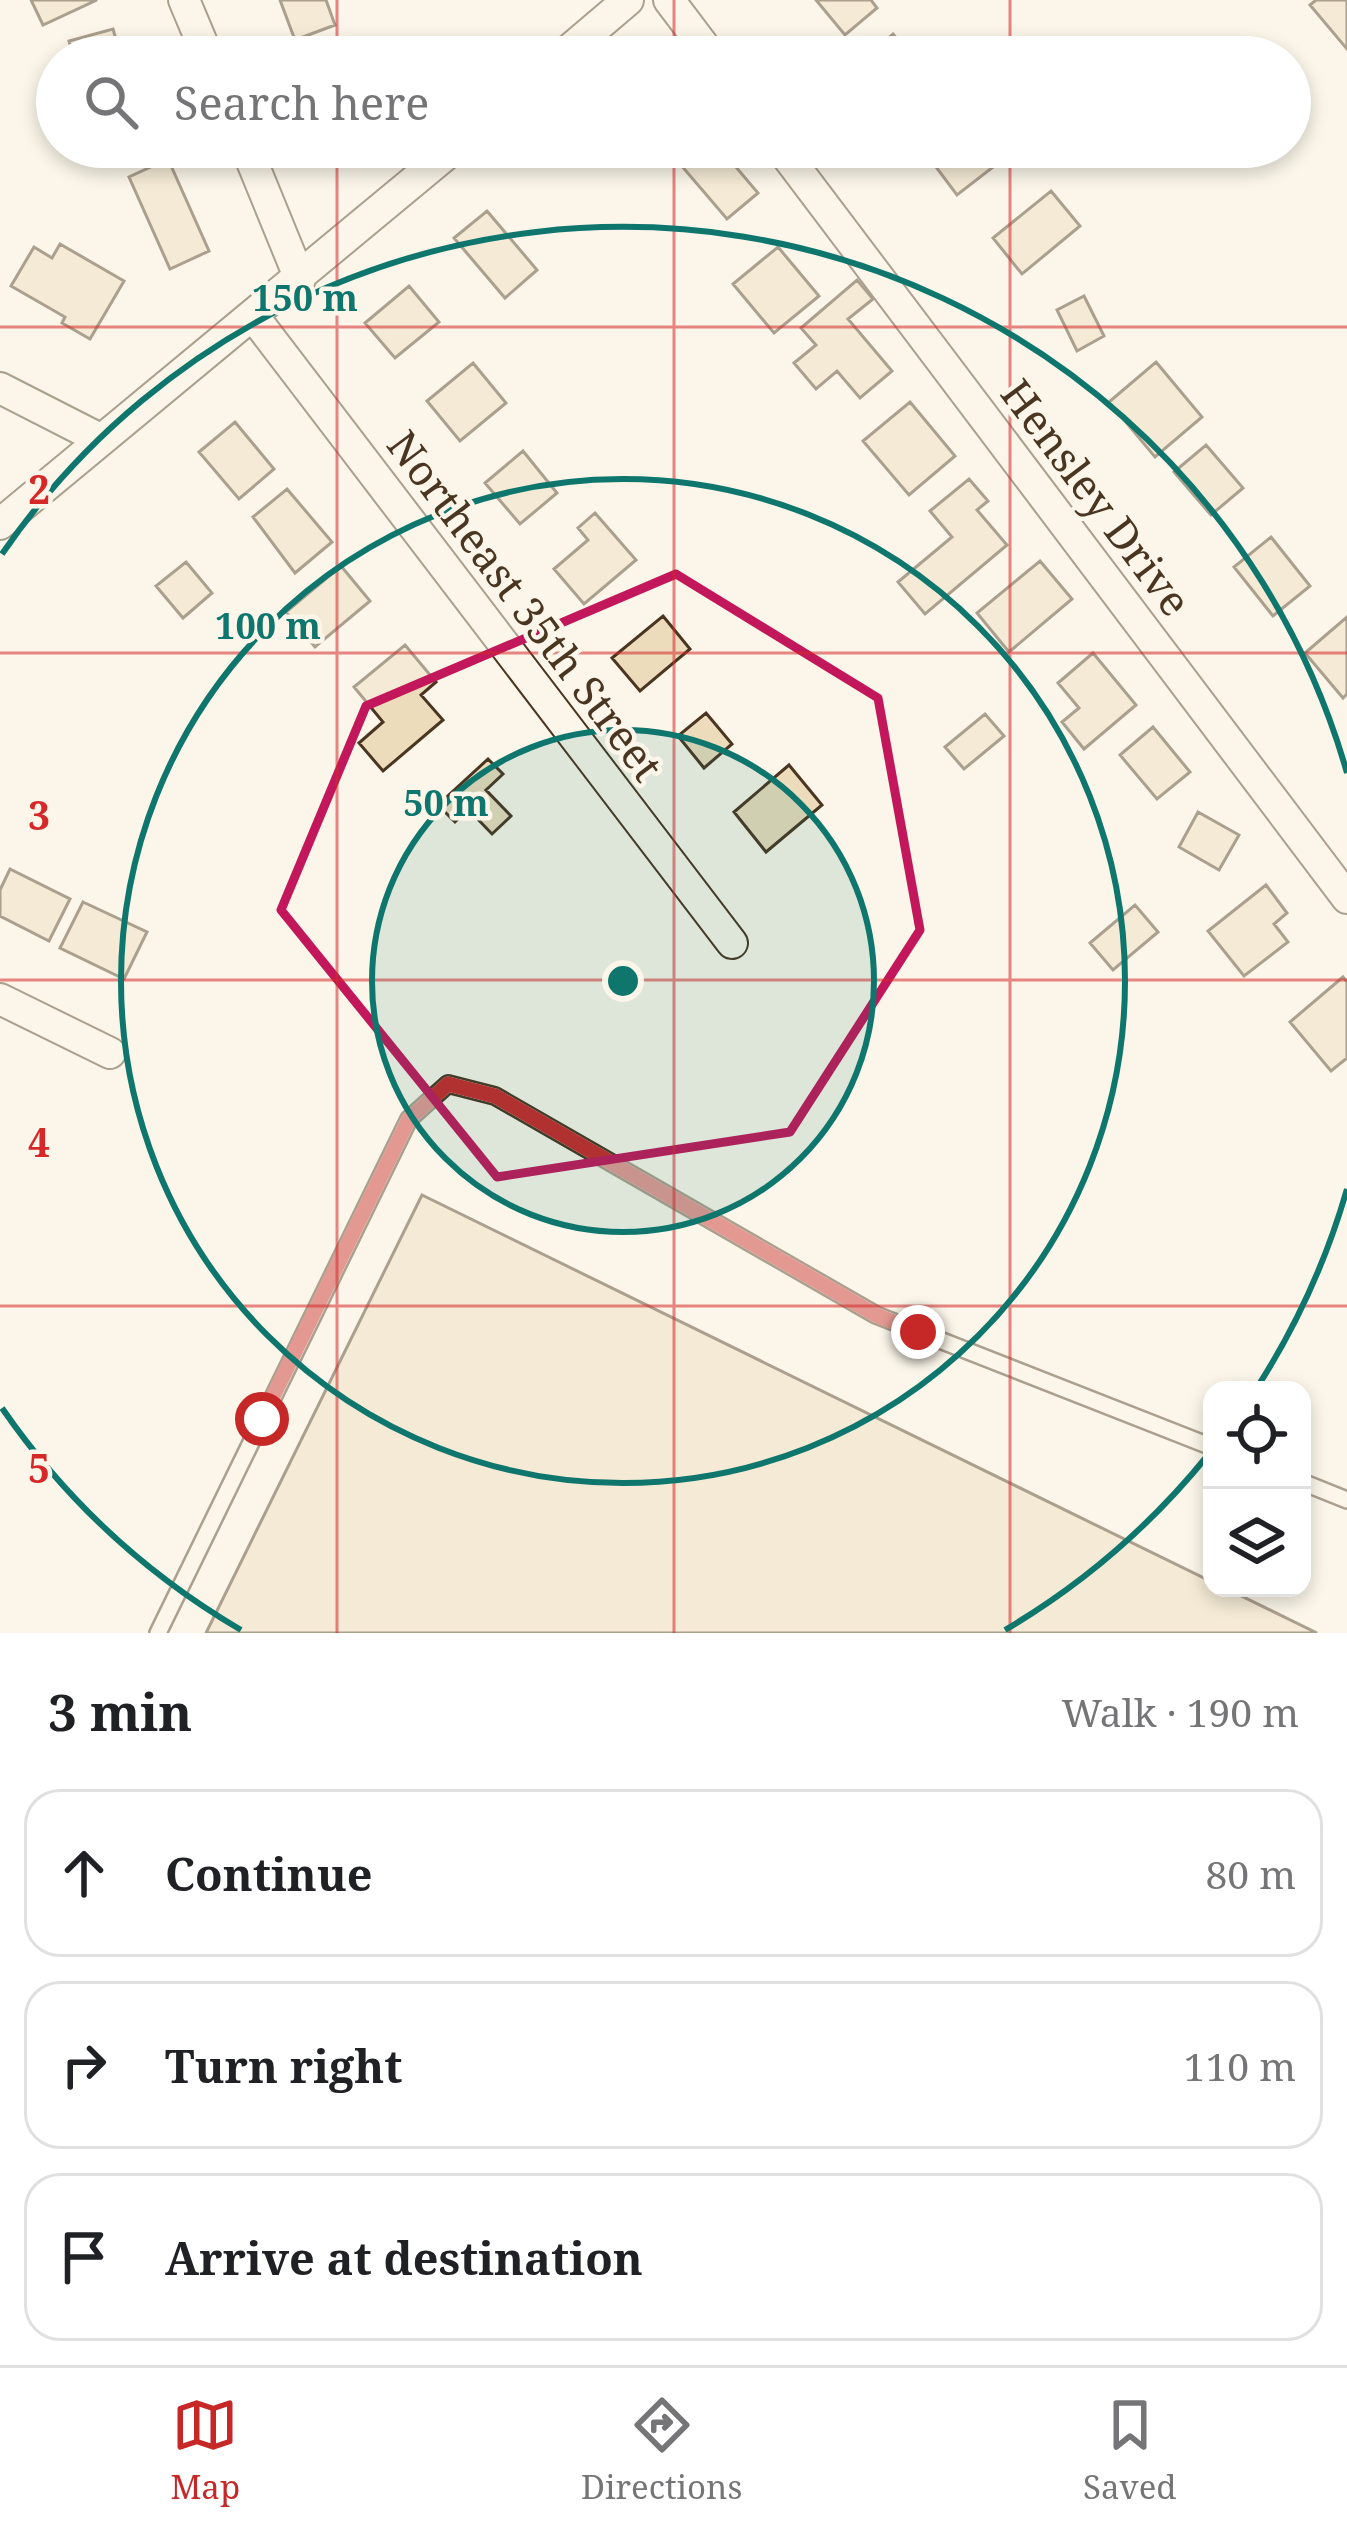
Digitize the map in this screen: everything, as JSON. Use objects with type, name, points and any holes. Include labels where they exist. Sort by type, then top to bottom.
[{"type":"street","points":[[184,0],[199,36]]},
{"type":"street","points":[[586,36],[628,0]]},
{"type":"street","points":[[669,0],[696,36]]},
{"type":"street","points":[[255,168],[300,279]]},
{"type":"street","points":[[0,524],[430,168]]},
{"type":"street","name":"Hensley Drive","points":[[796,168],[1347,898]]},
{"type":"street","name":"Northeast 35th Street","points":[[254,317],[732,943]]},
{"type":"street","points":[[0,388],[100,439]]},
{"type":"street","points":[[0,999],[110,1053]]},
{"type":"lane","points":[[158,1633],[409,1119],[448,1084],[495,1096],[876,1315],[1203,1443]]},
{"type":"lane","points":[[1311,1486],[1347,1500]]},
{"type":"highlighted area","points":[[676,574],[878,698],[920,930],[790,1132],[497,1177],[281,910],[366,706]]},
{"type":"building","points":[[31,0],[97,0],[43,25]]},
{"type":"building","points":[[280,0],[326,0],[335,25],[294,36]]},
{"type":"building","points":[[816,0],[871,0],[877,8],[845,35]]},
{"type":"building","points":[[1316,0],[1347,0],[1347,49],[1310,5]]},
{"type":"building","points":[[113,29],[115,36],[87,36]]},
{"type":"building","points":[[148,168],[172,168],[209,251],[170,269],[129,177]]},
{"type":"building","points":[[683,168],[737,168],[758,193],[727,219]]},
{"type":"building","points":[[937,168],[992,168],[957,195]]},
{"type":"building","points":[[1051,191],[1080,226],[1022,274],[993,238]]},
{"type":"building","points":[[487,211],[537,270],[505,298],[454,238]]},
{"type":"building","points":[[60,244],[124,281],[90,339],[62,323],[65,317],[11,286],[34,247],[52,258]]},
{"type":"building","points":[[778,247],[819,296],[774,333],[733,284]]},
{"type":"building","points":[[857,280],[873,299],[848,319],[892,371],[860,398],[837,371],[816,389],[794,363],[816,345],[801,328]]},
{"type":"building","points":[[409,286],[439,322],[395,358],[365,323]]},
{"type":"building","points":[[1084,296],[1104,336],[1077,351],[1057,310]]},
{"type":"building","points":[[1156,362],[1202,417],[1155,457],[1109,402]]},
{"type":"building","points":[[473,363],[506,403],[460,441],[427,401]]},
{"type":"building","points":[[910,402],[955,456],[909,495],[863,441]]},
{"type":"building","points":[[235,422],[274,469],[239,499],[199,452]]},
{"type":"building","points":[[1206,445],[1243,488],[1211,515],[1174,472]]},
{"type":"building","points":[[523,451],[557,493],[520,524],[485,483]]},
{"type":"building","points":[[969,479],[988,501],[977,510],[1007,545],[925,614],[898,582],[952,537],[930,511]]},
{"type":"building","points":[[287,489],[332,542],[295,573],[253,517]]},
{"type":"building","points":[[595,513],[636,560],[584,604],[554,569],[588,540],[578,528]]},
{"type":"building","points":[[1271,537],[1310,586],[1273,616],[1234,567]]},
{"type":"building","points":[[1040,561],[1072,599],[1009,652],[977,613]]},
{"type":"building","points":[[186,562],[212,593],[183,618],[156,586]]},
{"type":"building","points":[[341,566],[370,601],[315,647],[286,612]]},
{"type":"building","points":[[663,616],[690,649],[640,691],[612,658]]},
{"type":"building","points":[[1347,617],[1347,694],[1343,698],[1305,653]]},
{"type":"building","points":[[405,645],[436,682],[421,695],[443,720],[383,771],[359,743],[383,722],[354,687]]},
{"type":"building","points":[[1093,653],[1136,705],[1084,749],[1062,722],[1079,708],[1058,683]]},
{"type":"building","points":[[706,713],[732,744],[704,768],[678,736]]},
{"type":"building","points":[[985,714],[1004,736],[964,769],[945,747]]},
{"type":"building","points":[[1153,727],[1190,772],[1157,799],[1120,755]]},
{"type":"building","points":[[488,759],[503,774],[486,790],[511,816],[492,834],[468,809],[455,822],[438,805]]},
{"type":"building","points":[[789,765],[822,805],[766,852],[734,812]]},
{"type":"building","points":[[1198,812],[1239,835],[1219,870],[1179,847]]},
{"type":"building","points":[[10,869],[70,899],[49,941],[0,916],[0,890]]},
{"type":"building","points":[[1266,885],[1287,913],[1274,924],[1288,942],[1244,976],[1208,931]]},
{"type":"building","points":[[83,902],[147,932],[124,979],[60,948]]},
{"type":"building","points":[[1135,905],[1158,932],[1113,970],[1090,943]]},
{"type":"building","points":[[1343,977],[1347,982],[1347,1058],[1331,1071],[1290,1022]]},
{"type":"building","points":[[422,1195],[1203,1578],[1203,1597],[1243,1597],[1317,1633],[206,1633]]},
{"type":"route","points":[[262,1419],[409,1119],[448,1084],[495,1096],[876,1315],[918,1332]]}]
